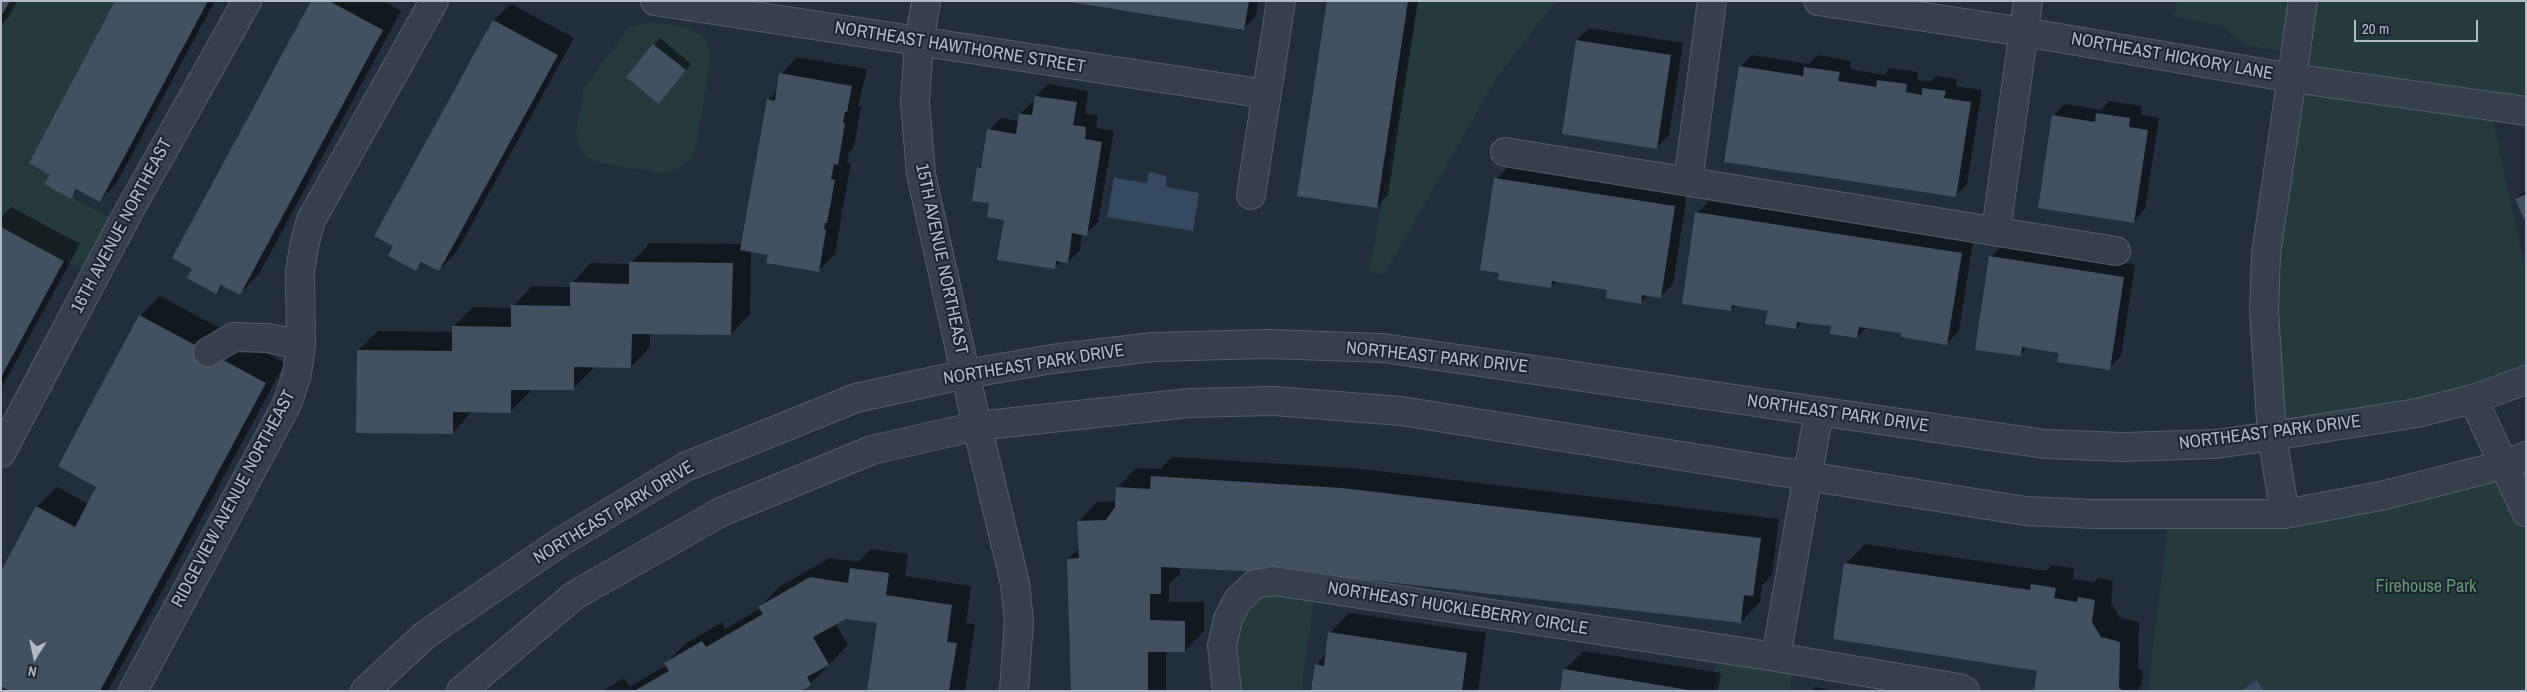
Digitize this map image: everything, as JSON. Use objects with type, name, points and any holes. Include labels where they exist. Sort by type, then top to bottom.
[{"type":"street","name":"16TH AVENUE NORTHEAST","points":[[1,453],[129,211],[246,1]]},
{"type":"street","name":"RIDGEVIEW AVENUE NORTHEAST","points":[[133,691],[287,404],[298,374],[301,346],[300,271],[311,220],[434,1]]},
{"type":"street","name":"NORTHEAST HAWTHORNE STREET","points":[[655,1],[1266,94]]},
{"type":"street","name":"15TH AVENUE NORTHEAST","points":[[926,1],[920,42],[915,102],[921,174],[977,426],[1015,583],[1019,621],[1014,691]]},
{"type":"street","points":[[1251,194],[1281,1]]},
{"type":"street","points":[[1688,182],[1712,1]]},
{"type":"street","name":"NORTHEAST HICKORY LANE","points":[[1818,1],[2024,32],[2292,78],[2526,111]]},
{"type":"street","points":[[1996,231],[2028,1]]},
{"type":"street","points":[[2285,514],[2272,436],[2264,311],[2266,254],[2303,1]]},
{"type":"street","points":[[1504,152],[2116,251]]},
{"type":"street","points":[[208,352],[234,336],[268,338],[301,346]]},
{"type":"street","name":"NORTHEAST PARK DRIVE","points":[[365,691],[425,635],[559,543],[685,467],[856,398],[966,374],[1052,359],[1153,347],[1267,344],[1383,348],[2045,444],[2123,447],[2216,444],[2417,414],[2473,399],[2526,380]]},
{"type":"street","points":[[2473,399],[2514,461],[2526,512]]},
{"type":"street","points":[[461,691],[576,595],[721,512],[872,450],[977,426],[1189,403],[1274,401],[1401,411],[2025,511],[2093,514],[2285,514],[2386,495],[2514,461]]},
{"type":"street","points":[[1776,657],[1820,411]]},
{"type":"street","name":"NORTHEAST HUCKLEBERRY CIRCLE","points":[[1227,691],[1222,646],[1228,619],[1238,600],[1255,584],[1274,582],[1776,657],[1959,688],[1965,691]]},
{"type":"green space","points":[[10,1],[115,1],[29,163],[50,175],[45,184],[122,223],[95,274],[64,261],[1,227],[1,16]]},
{"type":"green space","points":[[1418,1],[1556,1],[1497,77],[1384,275],[1369,272]]},
{"type":"green space","points":[[2177,1],[2526,1],[2526,111],[2490,106],[2526,273],[2526,380],[2272,436],[2264,311],[2296,54],[2245,45],[2220,25],[2174,17]]},
{"type":"green space","points":[[652,22],[689,28],[704,37],[709,50],[709,68],[696,147],[689,160],[678,169],[665,174],[595,162],[584,155],[578,145],[576,133],[584,88],[629,27]]},
{"type":"green space","name":"Firehouse Park","points":[[2503,465],[2526,512],[2526,691],[2148,691],[2169,514],[2285,514]]},
{"type":"green space","points":[[1316,587],[1301,691],[1227,691],[1238,600]]},
{"type":"green space","points":[[1718,648],[1794,660],[1789,691],[1713,691]]},
{"type":"water","points":[[1149,172],[1167,176],[1166,187],[1199,193],[1193,231],[1107,217],[1114,178],[1147,183]]},
{"type":"water","points":[[2256,680],[2264,691],[2241,691]]},
{"type":"building","points":[[1,1],[10,1],[1,16]]},
{"type":"building","points":[[115,1],[208,1],[100,202],[76,189],[71,199],[44,184],[50,175],[29,163]]},
{"type":"building","points":[[311,1],[329,1],[383,30],[240,295],[221,285],[216,294],[187,278],[192,269],[172,258]]},
{"type":"building","points":[[1064,1],[1249,1],[1244,30]]},
{"type":"building","points":[[1327,1],[1408,1],[1377,208],[1297,196]]},
{"type":"building","points":[[493,20],[558,55],[439,271],[421,262],[416,271],[388,256],[393,246],[374,236]]},
{"type":"building","points":[[1576,40],[1671,55],[1657,149],[1562,134]]},
{"type":"building","points":[[653,44],[686,70],[659,104],[626,77]]},
{"type":"building","points":[[1739,66],[1803,76],[1804,67],[1840,72],[1838,81],[1876,87],[1877,80],[1907,84],[1906,92],[1922,95],[1922,88],[1946,91],[1944,98],[1971,102],[1956,197],[1724,162]]},
{"type":"building","points":[[779,73],[852,86],[843,123],[845,123],[838,165],[834,164],[831,179],[835,180],[827,223],[825,223],[824,229],[826,230],[819,272],[766,263],[768,255],[740,250],[767,99],[775,101]]},
{"type":"building","points":[[1035,96],[1077,102],[1073,125],[1086,127],[1085,139],[1102,142],[1087,236],[1072,233],[1068,263],[1056,261],[1055,269],[997,260],[1004,220],[987,217],[989,203],[972,201],[977,167],[981,168],[987,129],[1016,134],[1019,114],[1032,115]]},
{"type":"building","points":[[2096,113],[2130,118],[2129,127],[2148,130],[2134,223],[2038,208],[2052,115],[2095,122]]},
{"type":"building","points":[[1494,178],[1675,206],[1661,298],[1642,295],[1641,304],[1606,298],[1607,290],[1552,281],[1551,288],[1498,280],[1499,273],[1480,270]]},
{"type":"building","points":[[2526,194],[2526,223],[2515,199]]},
{"type":"building","points":[[1695,212],[1962,253],[1947,345],[1901,337],[1901,333],[1859,327],[1857,338],[1830,334],[1831,326],[1797,322],[1796,329],[1765,324],[1768,311],[1732,305],[1731,311],[1682,304]]},
{"type":"building","points":[[1,227],[64,261],[1,377]]},
{"type":"building","points":[[1989,256],[2124,277],[2110,370],[2057,362],[2059,353],[2022,347],[2021,356],[1975,350]]},
{"type":"building","points":[[629,262],[733,263],[731,335],[632,334],[631,368],[574,367],[574,390],[511,390],[511,413],[453,412],[453,434],[356,433],[357,350],[452,351],[452,326],[511,327],[511,305],[570,306],[570,282],[629,284]]},
{"type":"building","points":[[139,315],[266,383],[100,691],[10,691],[1,686],[1,571],[36,506],[75,527],[96,487],[58,466]]},
{"type":"building","points":[[1151,476],[1342,488],[1761,538],[1753,596],[1744,595],[1741,623],[1379,581],[1304,574],[1161,567],[1161,594],[1150,594],[1150,620],[1185,621],[1185,652],[1148,652],[1148,691],[1071,691],[1067,559],[1079,558],[1077,521],[1106,520],[1115,507],[1116,487],[1150,489]]},
{"type":"building","points":[[1844,563],[2030,590],[2031,584],[2056,588],[2054,598],[2077,602],[2078,597],[2095,600],[2092,622],[2101,637],[2120,642],[2119,688],[2124,691],[2034,691],[2037,671],[1833,639]]},
{"type":"building","points":[[850,568],[889,573],[886,595],[952,605],[947,642],[957,643],[949,691],[867,691],[877,623],[846,619],[813,637],[829,665],[807,677],[811,685],[801,691],[634,691],[669,671],[664,663],[702,641],[706,647],[763,614],[758,607],[810,577],[848,583]]},
{"type":"building","points":[[1328,632],[1467,653],[1462,691],[1311,691],[1315,664],[1324,666]]},
{"type":"building","points":[[1563,669],[1689,690],[1689,691],[1560,691]]}]
